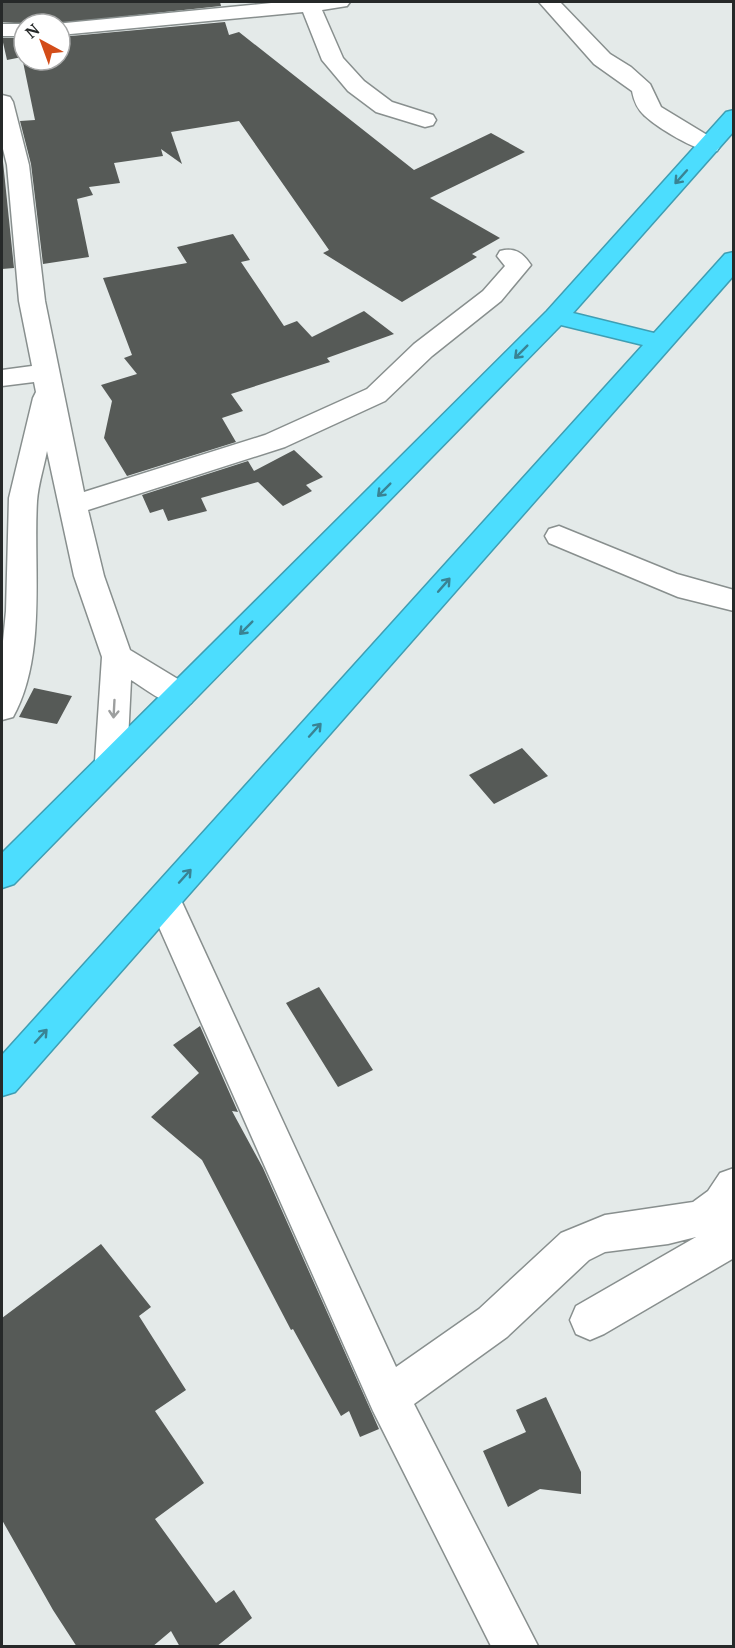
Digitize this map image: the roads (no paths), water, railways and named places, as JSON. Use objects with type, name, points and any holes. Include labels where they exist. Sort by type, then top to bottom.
[{"type":"highway","points":[[2,874],[111,761],[180,695],[556,316],[734,117]]},
{"type":"highway","points":[[2,1080],[734,258]]},
{"type":"highway","points":[[556,316],[661,342]]},
{"type":"street","points":[[72,28],[295,4],[340,2]]},
{"type":"street","points":[[549,2],[607,64],[624,72],[642,89],[645,102],[653,112],[708,146]]},
{"type":"street","points":[[295,4],[333,60],[356,86],[384,107],[425,120]]},
{"type":"street","points":[[2,102],[18,165],[33,301],[73,505],[89,576],[117,657],[111,761]]},
{"type":"street","points":[[73,505],[275,441],[376,395],[423,350],[492,296],[519,265],[509,256]]},
{"type":"street","points":[[2,378],[48,379]]},
{"type":"street","points":[[2,709],[15,667],[21,611],[23,498],[48,379]]},
{"type":"street","points":[[559,536],[618,563],[715,598],[734,601]]},
{"type":"street","points":[[117,657],[180,695]]},
{"type":"street","points":[[164,900],[388,1396],[515,1647]]},
{"type":"street","points":[[388,1396],[446,1360],[509,1310],[550,1268],[583,1242],[604,1233],[664,1227],[708,1215],[721,1207],[734,1186]]},
{"type":"street","points":[[590,1320],[734,1236]]}]
